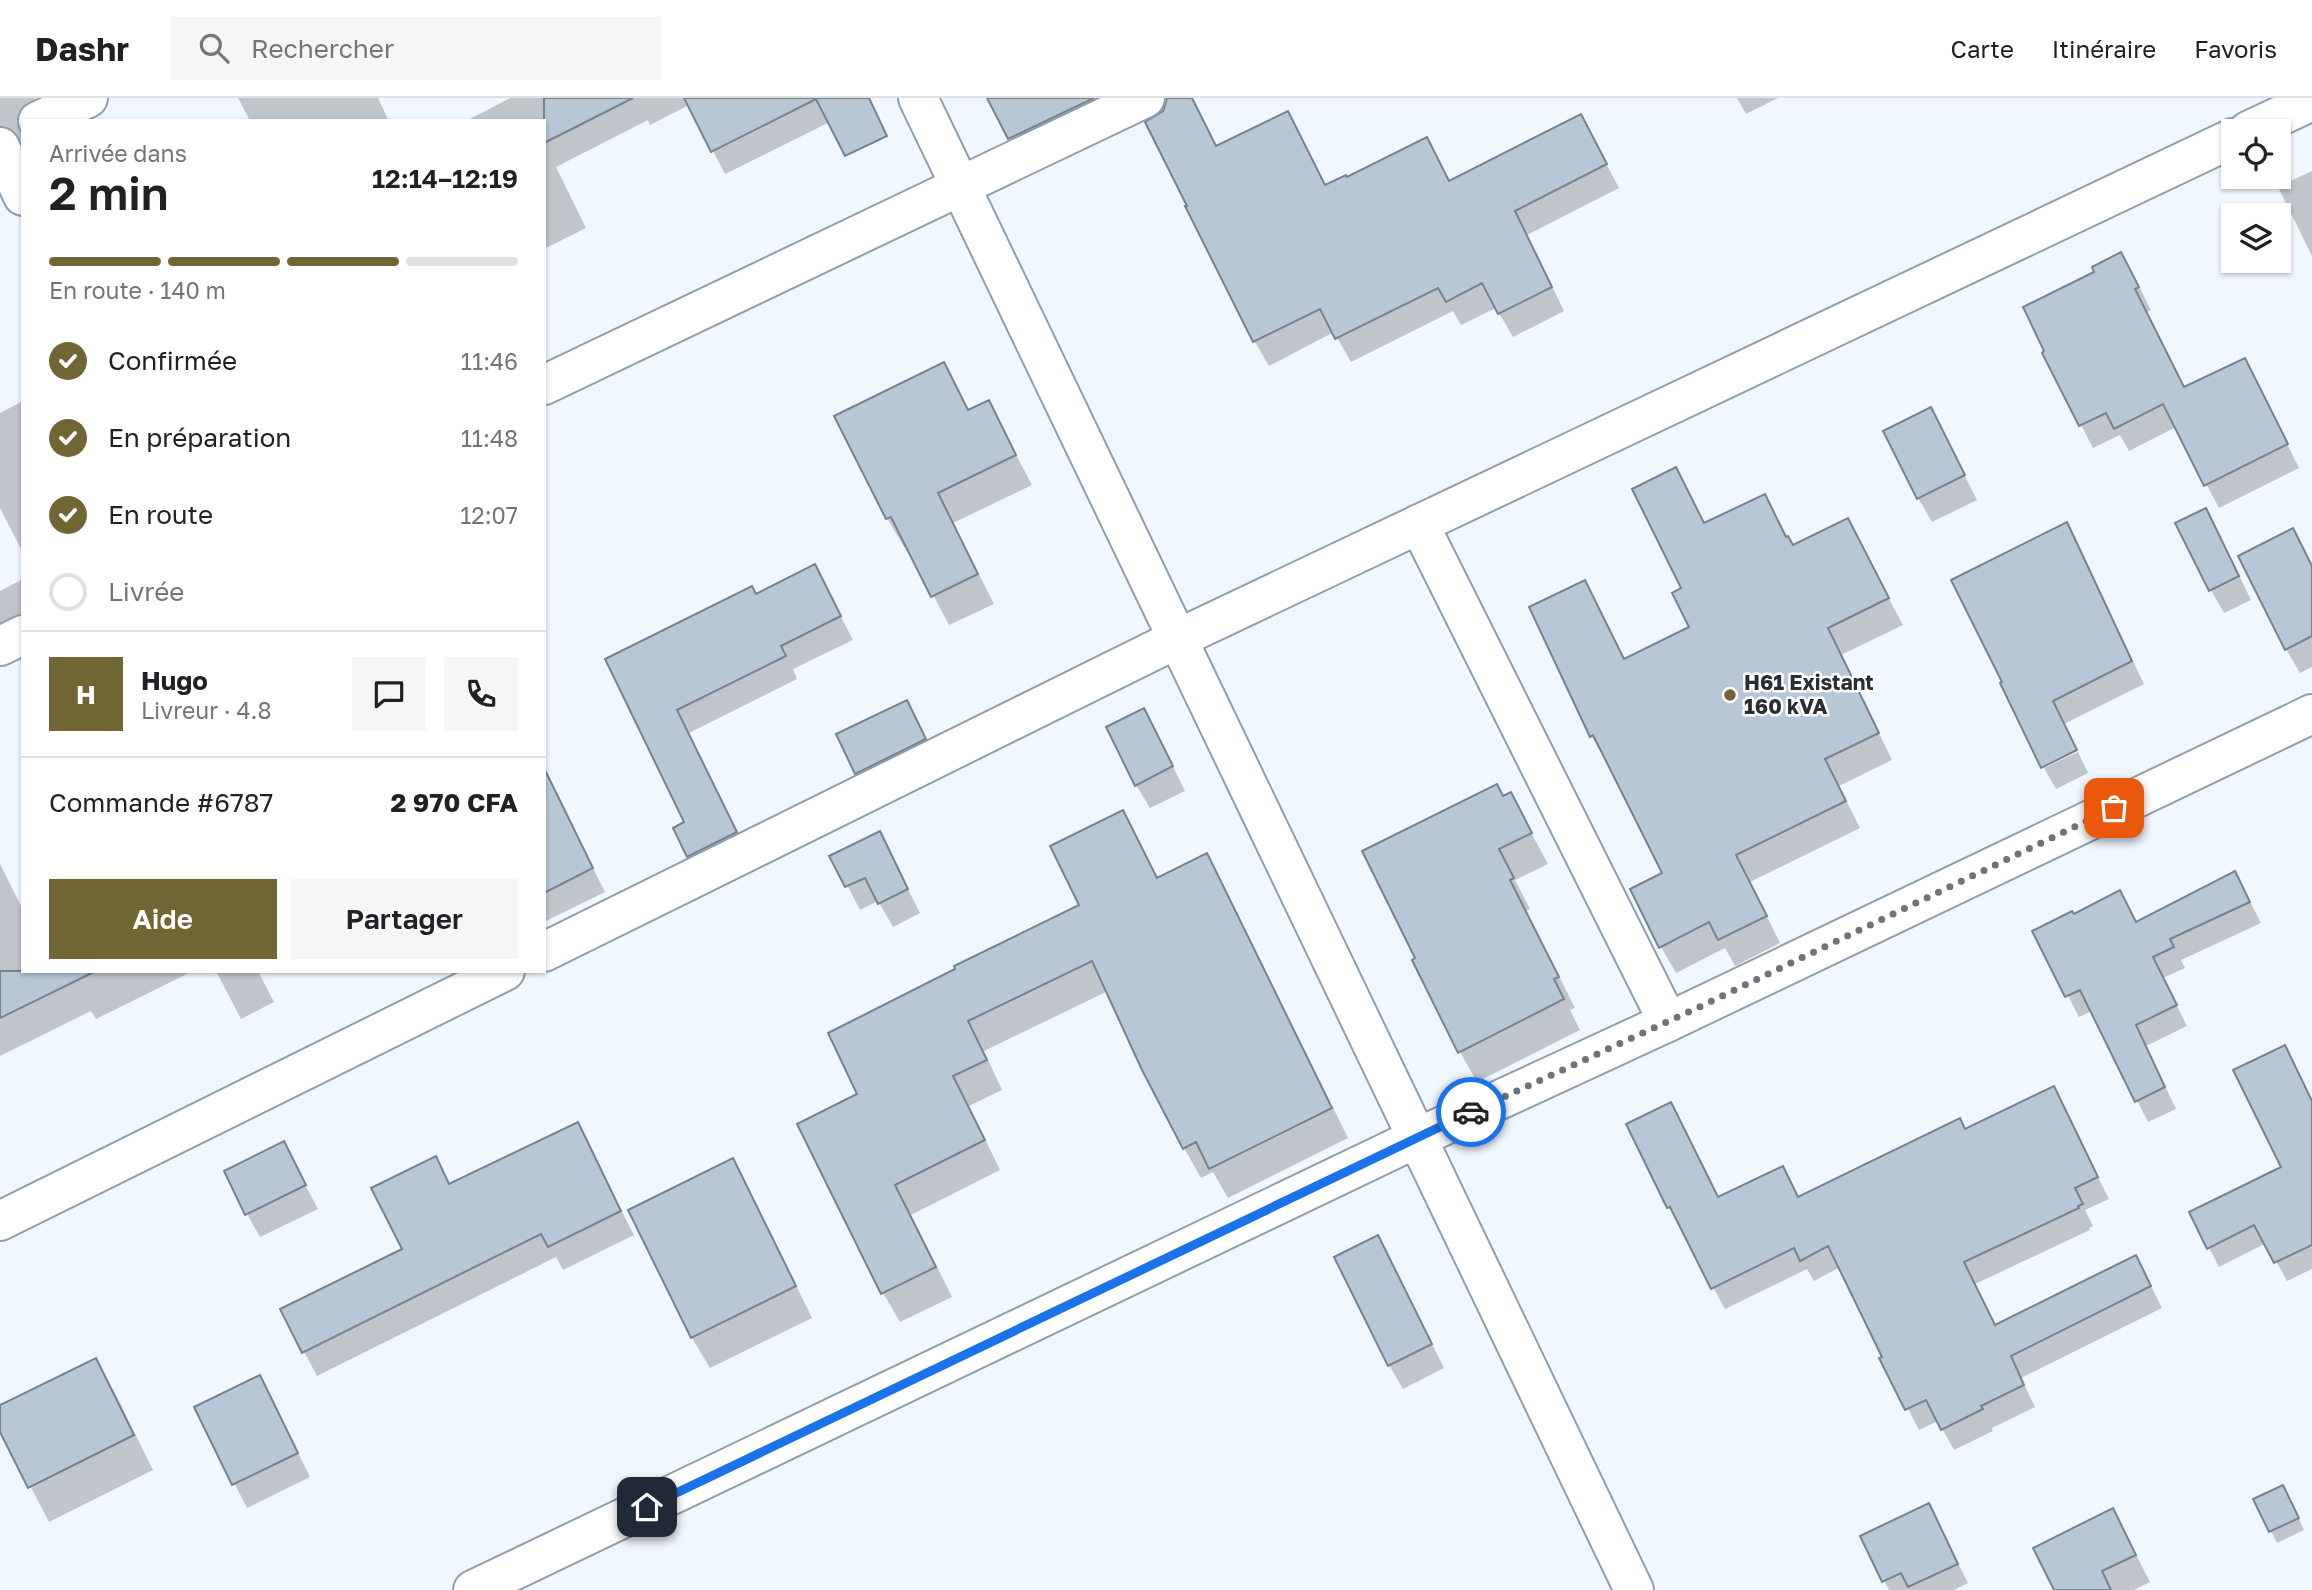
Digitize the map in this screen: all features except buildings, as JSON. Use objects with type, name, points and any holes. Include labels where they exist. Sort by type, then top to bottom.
[{"type":"street","points":[[42,119],[88,98]]},
{"type":"street","points":[[918,98],[1634,1590]]},
{"type":"street","points":[[546,384],[1145,98]]},
{"type":"street","points":[[2274,119],[2312,101]]},
{"type":"street","points":[[0,138],[21,129]]},
{"type":"street","points":[[546,951],[1177,639],[2221,144]]},
{"type":"street","points":[[0,147],[21,192]]},
{"type":"street","points":[[1419,524],[1668,1021]]},
{"type":"street","points":[[0,646],[21,636]]},
{"type":"street","points":[[473,1590],[2312,713]]},
{"type":"street","points":[[0,1221],[501,973]]},
{"type":"way so far","points":[[1471,1112],[1693,1010],[2114,808]]},
{"type":"place","name":"H61 Existant 160 kVA","points":[[1730,695]]},
{"type":"route","points":[[647,1507],[1471,1112]]}]
